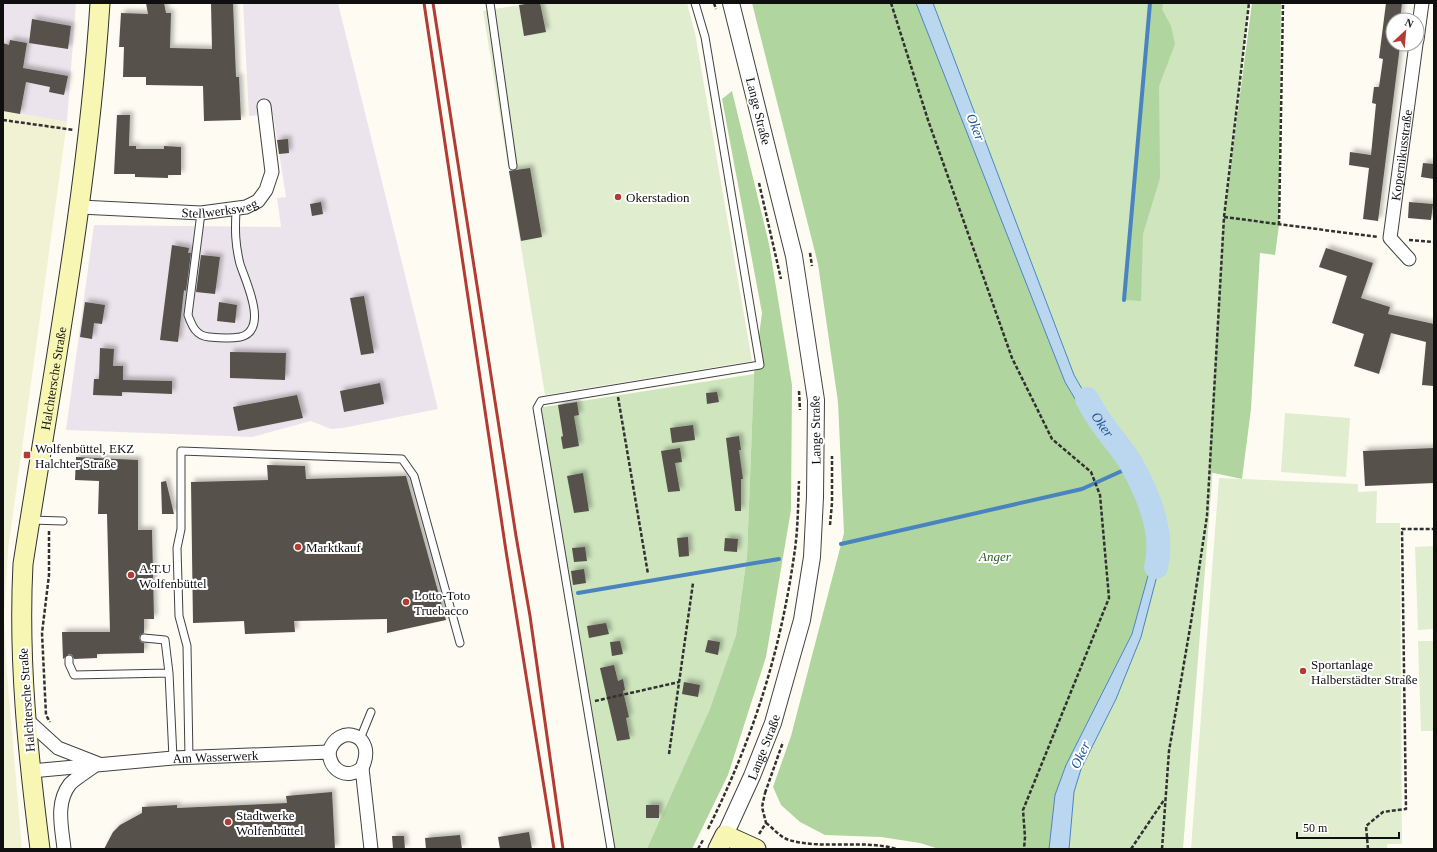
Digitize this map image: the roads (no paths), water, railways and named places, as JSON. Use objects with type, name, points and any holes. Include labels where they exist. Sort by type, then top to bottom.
[{"type":"main road","name":"Halchtersche Straße","points":[[40,849],[25,718],[21,608],[23,564],[80,207],[96,63],[100,3]]},
{"type":"main road","points":[[722,842],[754,848]]},
{"type":"street","name":"Lange Straße","points":[[722,842],[748,786],[773,723],[802,620],[812,557],[815,497],[816,400],[794,256],[731,3]]},
{"type":"street","name":"Kopernikusstraße","points":[[1409,259],[1390,238],[1415,52]]},
{"type":"street","name":"Stellwerksweg","points":[[80,207],[201,213],[236,210],[246,207],[258,200],[266,190],[272,172],[264,106]]},
{"type":"street","name":"Am Wasserwerk","points":[[25,718],[58,748],[98,766]]},
{"type":"street","points":[[349,735],[360,739],[366,747],[367,757],[362,768],[357,772],[347,774],[339,772],[332,766],[329,752],[331,745],[336,739],[342,736],[349,735]]},
{"type":"street","name":"Am Wasserwerk","points":[[31,771],[173,758],[329,752]]},
{"type":"street","points":[[64,849],[60,810],[64,795],[70,784],[98,766]]},
{"type":"street","points":[[362,768],[371,849]]},
{"type":"lane","points":[[490,3],[513,166]]},
{"type":"lane","points":[[611,849],[537,408],[541,401],[760,365],[705,38],[695,3]]},
{"type":"lane","points":[[201,213],[188,315],[194,330],[204,337],[242,337],[251,329],[255,314],[251,290],[241,264],[234,237],[236,210]]},
{"type":"lane","points":[[189,758],[187,646],[179,616],[176,548],[181,529],[181,451],[402,459],[414,476],[460,643]]},
{"type":"lane","points":[[30,520],[63,520]]},
{"type":"lane","points":[[144,638],[166,640],[173,758]]},
{"type":"lane","points":[[69,659],[69,664],[74,675],[169,673]]},
{"type":"lane","points":[[360,739],[371,712]]},
{"type":"water","points":[[916,3],[933,3],[1074,375],[1105,429],[1134,470],[1159,540],[1159,568],[1141,637],[1116,699],[1081,769],[1074,792],[1069,849],[1049,849],[1055,795],[1066,765],[1132,634],[1151,565],[1150,537],[1140,504],[1124,470],[1094,431],[1065,382]]},
{"type":"waterway","points":[[1124,300],[1150,3]]},
{"type":"waterway","name":"Oker","points":[[1087,399],[1101,422],[1132,465],[1144,488],[1157,527],[1158,554],[1156,567]]},
{"type":"waterway","points":[[841,544],[1082,489],[1124,470],[1131,464]]},
{"type":"waterway","points":[[578,593],[779,559]]},
{"type":"railway","points":[[424,3],[506,551],[554,849]]},
{"type":"railway","points":[[433,3],[516,536],[530,616],[563,849]]},
{"type":"place","name":"Okerstadion","points":[[618,197]]},
{"type":"place","name":"Wolfenbüttel, EKZ Halchter Straße","points":[[27,455]]},
{"type":"place","name":"Marktkauf","points":[[298,547]]},
{"type":"place","name":"A.T.U Wolfenbüttel","points":[[131,575]]},
{"type":"place","name":"Lotto-Toto Truebacco","points":[[406,602]]},
{"type":"place","name":"Sportanlage Halberstädter Straße","points":[[1303,671]]},
{"type":"place","name":"Stadtwerke Wolfenbüttel","points":[[228,822]]},
{"type":"park label","name":"Anger","points":[[995,556]]}]
